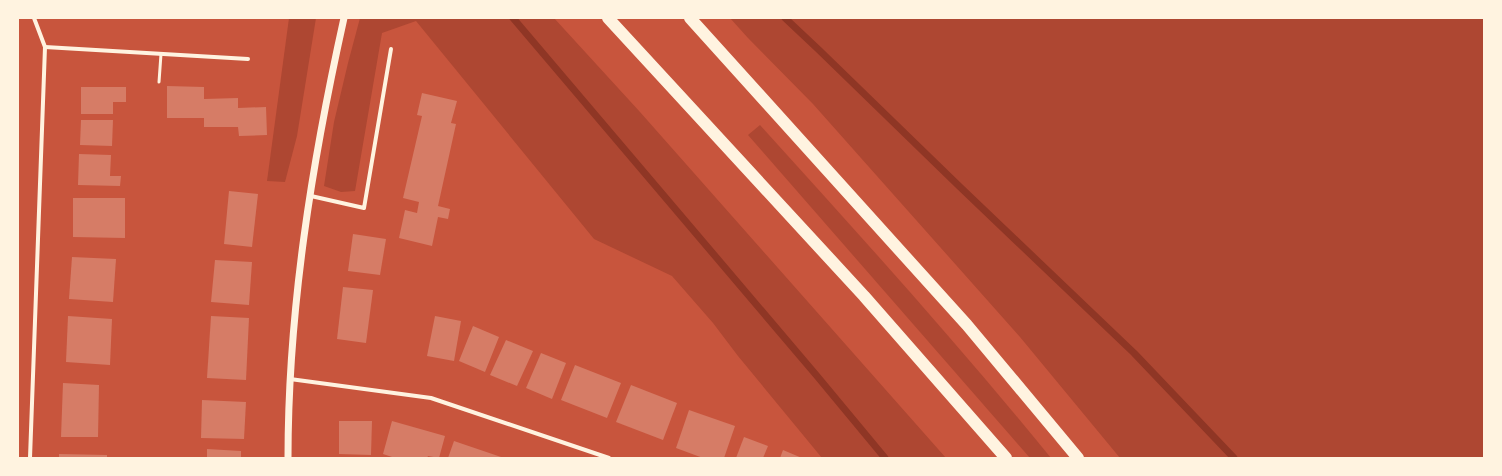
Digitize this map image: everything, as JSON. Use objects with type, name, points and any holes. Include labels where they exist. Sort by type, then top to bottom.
[{"type":"highway","points":[[608,18],[864,296],[1006,458]]},
{"type":"highway","points":[[690,18],[967,325],[1078,458]]},
{"type":"street","points":[[30,458],[45,47],[34,18]]},
{"type":"street","points":[[288,458],[290,379],[302,249],[326,98],[344,18]]},
{"type":"street","points":[[45,47],[248,59]]},
{"type":"street","points":[[311,196],[364,208],[391,48]]},
{"type":"street","points":[[290,379],[431,398],[609,458]]},
{"type":"lane","points":[[159,82],[160,54]]},
{"type":"shaded area","points":[[289,18],[316,18],[297,136],[285,182],[267,181]]},
{"type":"shaded area","points":[[360,18],[554,18],[640,112],[946,458],[822,458],[738,356],[713,323],[672,276],[594,239],[416,21],[382,33],[355,191],[341,192],[324,186],[334,122]]},
{"type":"shaded area","points":[[730,18],[1484,18],[1484,458],[1120,458],[1020,337],[813,104]]},
{"type":"shaded area","points":[[760,125],[944,331],[1051,458],[1030,458],[748,135]]},
{"type":"building","points":[[167,86],[204,87],[204,99],[238,98],[238,108],[266,107],[267,135],[239,136],[238,127],[204,127],[204,118],[167,118]]},
{"type":"building","points":[[81,87],[126,87],[126,102],[113,102],[113,114],[81,114]]},
{"type":"building","points":[[422,93],[457,101],[451,123],[456,124],[438,206],[450,209],[448,219],[438,217],[432,246],[399,238],[405,210],[417,213],[419,202],[403,198],[422,116],[417,115]]},
{"type":"building","points":[[81,120],[113,120],[112,146],[80,145]]},
{"type":"building","points":[[79,154],[111,155],[110,176],[121,176],[120,186],[78,185]]},
{"type":"building","points":[[229,191],[258,194],[252,247],[224,244]]},
{"type":"building","points":[[73,198],[125,198],[125,238],[73,237]]},
{"type":"building","points":[[353,234],[386,239],[380,275],[348,271]]},
{"type":"building","points":[[72,257],[116,259],[113,302],[69,299]]},
{"type":"building","points":[[215,260],[252,262],[249,305],[211,302]]},
{"type":"building","points":[[343,287],[373,290],[366,343],[337,339]]},
{"type":"building","points":[[68,316],[112,319],[110,365],[66,362]]},
{"type":"building","points":[[211,316],[249,318],[246,380],[207,378]]},
{"type":"building","points":[[435,316],[461,321],[454,361],[427,356]]},
{"type":"building","points":[[473,326],[499,337],[485,372],[459,361]]},
{"type":"building","points":[[506,340],[533,351],[517,386],[490,375]]},
{"type":"building","points":[[541,353],[566,363],[552,399],[526,388]]},
{"type":"building","points":[[575,365],[621,383],[607,418],[561,400]]},
{"type":"building","points":[[63,383],[99,385],[98,437],[61,437]]},
{"type":"building","points":[[631,385],[677,403],[663,440],[616,422]]},
{"type":"building","points":[[202,400],[246,402],[244,439],[201,438]]},
{"type":"building","points":[[689,410],[735,426],[724,458],[703,458],[676,448]]},
{"type":"building","points":[[339,421],[372,421],[371,455],[339,454]]},
{"type":"building","points":[[392,421],[445,436],[439,458],[428,456],[427,458],[395,458],[383,454]]},
{"type":"building","points":[[744,437],[768,446],[763,458],[736,458]]},
{"type":"building","points":[[454,441],[504,458],[448,458]]},
{"type":"building","points":[[207,449],[241,451],[241,458],[207,458]]},
{"type":"building","points":[[783,450],[802,458],[780,458]]},
{"type":"building","points":[[59,454],[107,455],[107,458],[59,458]]},
{"type":"waterway","points":[[513,18],[885,458]]},
{"type":"waterway","points":[[785,18],[1134,353],[1234,458]]}]
